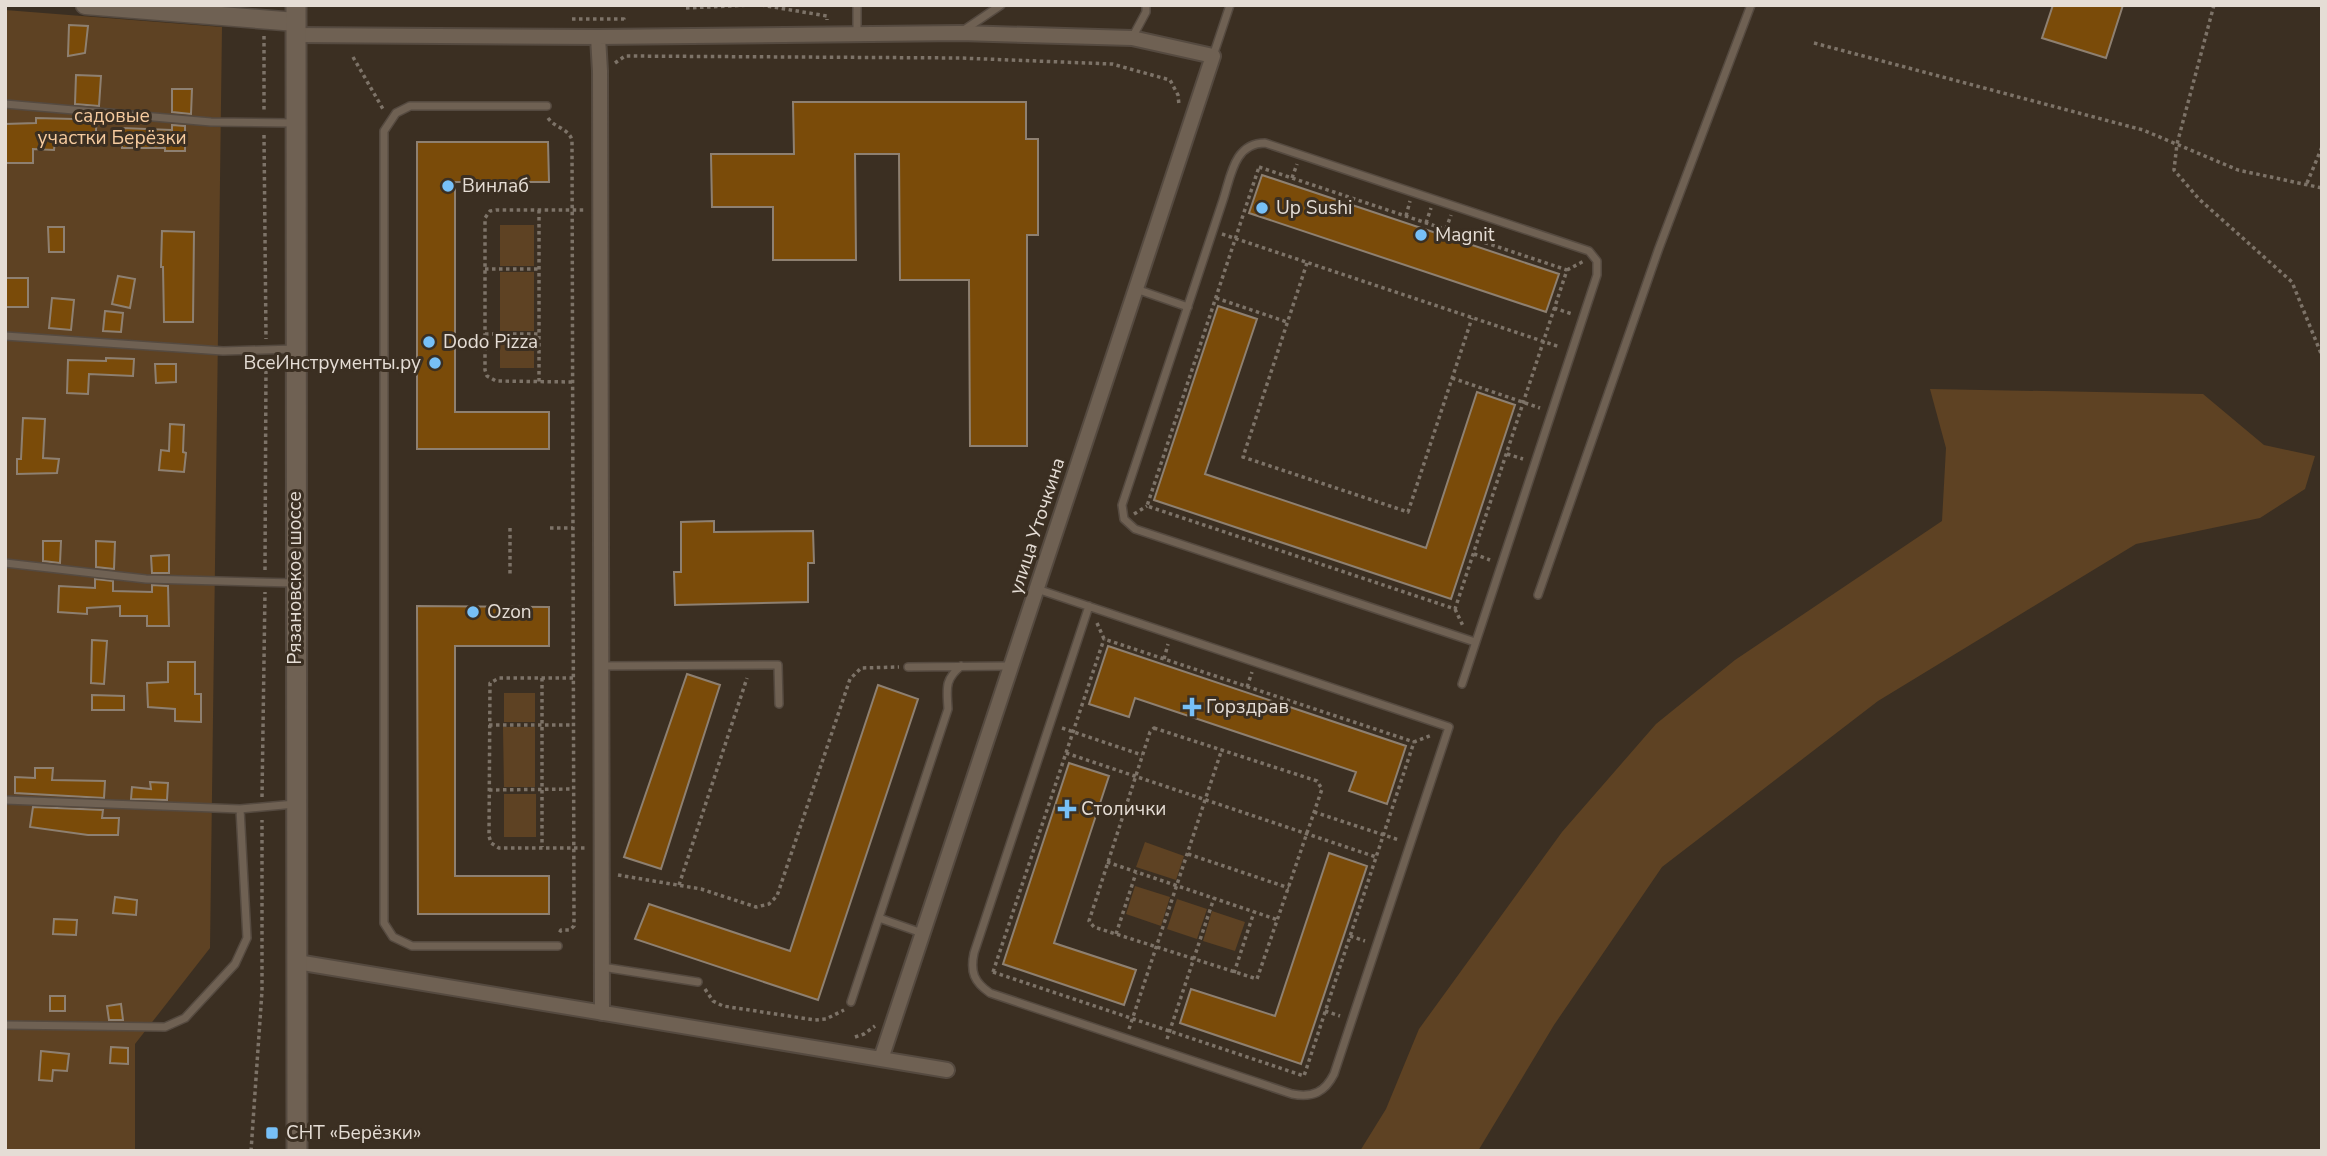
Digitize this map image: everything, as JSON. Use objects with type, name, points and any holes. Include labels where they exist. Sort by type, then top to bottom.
[{"type":"main road","name":"Рязановское шоссе","points":[[296,21],[297,1151]]},
{"type":"street","points":[[85,5],[140,7],[296,21],[598,37],[960,33],[1132,37],[1213,56]]},
{"type":"street","points":[[598,37],[602,1013]]},
{"type":"street","name":"улица Уточкина","points":[[881,1059],[1213,56]]},
{"type":"street","points":[[296,962],[947,1070]]},
{"type":"lane","points":[[856,5],[857,34]]},
{"type":"lane","points":[[960,33],[1001,5]]},
{"type":"lane","points":[[1132,37],[1146,12],[1146,5]]},
{"type":"lane","name":"улица Уточкина","points":[[1213,56],[1230,5]]},
{"type":"lane","points":[[1538,595],[1660,248],[1751,5]]},
{"type":"lane","points":[[5,104],[211,121],[294,123]]},
{"type":"lane","points":[[547,106],[410,106],[396,113],[384,131],[384,923],[393,937],[412,946],[558,946]]},
{"type":"lane","points":[[1462,684],[1583,317],[1598,268],[1597,261],[1589,251],[1265,143],[1249,145],[1238,156],[1122,505],[1122,514],[1127,523],[1135,529],[1475,642]]},
{"type":"lane","points":[[1136,289],[1188,307]]},
{"type":"lane","points":[[5,336],[223,351],[295,349]]},
{"type":"lane","points":[[5,563],[146,579],[295,583]]},
{"type":"lane","points":[[1037,589],[1088,606],[1450,727],[1334,1074],[1322,1090],[1306,1096],[1292,1094],[990,993],[974,978],[971,966],[974,953],[1088,606]]},
{"type":"lane","points":[[601,666],[778,664],[779,704]]},
{"type":"lane","points":[[851,1002],[948,709],[947,683],[961,666]]},
{"type":"lane","points":[[908,667],[1011,666]]},
{"type":"lane","points":[[5,800],[240,809],[296,804]]},
{"type":"lane","points":[[5,1024],[165,1027],[185,1018],[235,964],[247,938],[240,809]]},
{"type":"lane","points":[[878,918],[923,933]]},
{"type":"lane","points":[[602,967],[698,982]]},
{"type":"path","points":[[686,8],[752,5]]},
{"type":"path","points":[[2214,5],[2177,144],[2174,170],[2199,199],[2292,282],[2322,356]]},
{"type":"path","points":[[264,34],[264,110]]},
{"type":"path","points":[[1814,43],[2143,130],[2238,170],[2322,188]]},
{"type":"path","points":[[612,71],[615,62],[625,56],[960,58],[1112,64],[1170,80]]},
{"type":"path","points":[[353,57],[390,120]]},
{"type":"path","points":[[547,106],[550,121],[568,132],[572,140],[572,929]]},
{"type":"path","points":[[262,800],[266,350],[264,135]]},
{"type":"path","points":[[2307,183],[2322,147]]},
{"type":"path","points":[[1259,167],[1567,270],[1455,609],[1147,506],[1236,239],[1259,167]]},
{"type":"path","points":[[573,382],[496,382],[487,376],[486,214],[496,210],[587,210]]},
{"type":"path","points":[[539,210],[539,382]]},
{"type":"path","points":[[1213,231],[1572,351]]},
{"type":"path","points":[[1307,262],[1242,457],[1408,512],[1472,318]]},
{"type":"path","points":[[485,269],[539,270]]},
{"type":"path","points":[[1216,298],[1287,322]]},
{"type":"path","points":[[1555,308],[1583,317]]},
{"type":"path","points":[[485,334],[539,334]]},
{"type":"path","points":[[1452,378],[1552,412]]},
{"type":"path","points":[[1506,454],[1535,463]]},
{"type":"path","points":[[510,528],[510,577]]},
{"type":"path","points":[[550,528],[573,528]]},
{"type":"path","points":[[1473,554],[1502,564]]},
{"type":"path","points":[[993,972],[1104,639],[1088,606]]},
{"type":"path","points":[[1104,639],[1415,742],[1450,727]]},
{"type":"path","points":[[679,885],[752,665]]},
{"type":"path","points":[[602,872],[701,889],[756,907],[774,901],[778,896],[849,679],[856,671],[867,667],[908,667]]},
{"type":"path","points":[[542,678],[542,848]]},
{"type":"path","points":[[573,678],[493,680],[489,688],[489,836],[491,843],[499,848],[588,848]]},
{"type":"path","points":[[489,725],[573,725]]},
{"type":"path","points":[[1157,728],[1317,781],[1322,789],[1259,978],[1254,980],[1234,974],[1094,927],[1088,921],[1142,755],[1150,732],[1157,728]]},
{"type":"path","points":[[1073,732],[1142,755]]},
{"type":"path","points":[[974,978],[993,972],[1304,1076],[1415,742]]},
{"type":"path","points":[[1126,1038],[1222,749]]},
{"type":"path","points":[[1066,753],[1377,857]]},
{"type":"path","points":[[489,790],[573,789]]},
{"type":"path","points":[[1314,812],[1410,844]]},
{"type":"path","points":[[251,1151],[262,991],[262,820]]},
{"type":"path","points":[[1188,853],[1289,888]]},
{"type":"path","points":[[1107,862],[1278,920]]},
{"type":"path","points":[[1116,934],[1136,873]]},
{"type":"path","points":[[1163,1051],[1214,898]]},
{"type":"path","points":[[1234,974],[1254,912]]},
{"type":"path","points":[[698,982],[713,1001],[723,1006],[815,1020],[835,1015],[851,1002]]},
{"type":"path","points":[[847,1038],[864,1034],[878,1022]]},
{"type":"green space","name":"садовые участки Берёзки","points":[[5,10],[222,27],[210,948],[135,1044],[135,1151],[5,1151]]},
{"type":"green space","points":[[500,225],[534,225],[534,266],[500,266]]},
{"type":"green space","points":[[500,272],[534,272],[534,331],[500,331]]},
{"type":"green space","points":[[500,337],[534,337],[534,368],[500,368]]},
{"type":"green space","points":[[1930,389],[2203,394],[2264,445],[2315,456],[2305,489],[2260,518],[2136,544],[1878,701],[1662,867],[1554,1025],[1478,1151],[1360,1151],[1386,1109],[1419,1029],[1562,832],[1656,724],[1735,660],[1942,521],[1946,448]]},
{"type":"green space","points":[[504,693],[535,693],[535,722],[504,722]]},
{"type":"green space","points":[[503,727],[535,727],[535,787],[504,787]]},
{"type":"green space","points":[[504,794],[536,794],[536,837],[504,837]]},
{"type":"green space","points":[[1145,842],[1184,856],[1176,880],[1136,867]]},
{"type":"green space","points":[[1135,886],[1170,897],[1161,926],[1126,914]]},
{"type":"green space","points":[[1177,899],[1207,909],[1197,939],[1167,929]]},
{"type":"green space","points":[[1212,911],[1245,922],[1235,951],[1203,941]]},
{"type":"building","points":[[2053,5],[2123,5],[2106,58],[2042,38]]},
{"type":"building","points":[[69,25],[88,26],[85,53],[68,56]]},
{"type":"building","points":[[76,75],[101,76],[99,106],[75,104]]},
{"type":"building","points":[[172,89],[192,89],[191,114],[172,112]]},
{"type":"building","points":[[793,102],[1026,102],[1026,139],[1038,139],[1038,235],[1027,235],[1027,446],[970,446],[969,280],[900,280],[899,154],[855,154],[856,260],[773,260],[773,207],[712,207],[711,154],[794,154]]},
{"type":"building","points":[[74,116],[97,118],[95,142],[55,139],[54,150],[33,149],[33,163],[5,163],[5,124],[36,123],[36,118],[74,119]]},
{"type":"building","points":[[172,125],[185,126],[185,151],[122,148],[122,128],[172,130]]},
{"type":"building","points":[[417,142],[548,142],[549,182],[455,182],[455,412],[549,412],[549,449],[417,449]]},
{"type":"building","points":[[1262,175],[1559,274],[1546,312],[1249,213]]},
{"type":"building","points":[[48,227],[64,227],[64,252],[49,252]]},
{"type":"building","points":[[162,231],[194,232],[193,322],[164,322]]},
{"type":"building","points":[[118,276],[135,279],[130,308],[112,304]]},
{"type":"building","points":[[5,278],[28,278],[28,307],[5,307]]},
{"type":"building","points":[[52,298],[74,300],[71,330],[49,328]]},
{"type":"building","points":[[1218,306],[1257,319],[1205,474],[1426,548],[1477,392],[1515,405],[1451,599],[1154,500]]},
{"type":"building","points":[[105,311],[123,313],[121,332],[103,331]]},
{"type":"building","points":[[106,358],[134,359],[133,376],[89,374],[88,394],[67,393],[68,360],[106,361]]},
{"type":"building","points":[[155,364],[176,364],[176,382],[156,383]]},
{"type":"building","points":[[23,418],[45,419],[43,458],[59,459],[57,473],[17,474],[17,459],[21,459]]},
{"type":"building","points":[[170,424],[184,425],[184,472],[159,470],[161,450],[169,451]]},
{"type":"building","points":[[714,521],[714,532],[813,531],[814,563],[808,563],[808,602],[675,605],[674,572],[681,572],[681,522]]},
{"type":"building","points":[[43,541],[61,541],[60,563],[43,561]]},
{"type":"building","points":[[96,541],[115,542],[114,569],[96,567]]},
{"type":"building","points":[[169,555],[169,573],[152,573],[151,556]]},
{"type":"building","points":[[95,579],[113,581],[113,591],[152,592],[152,585],[168,586],[169,626],[147,626],[147,616],[120,616],[120,606],[87,608],[87,614],[58,612],[59,586],[95,588]]},
{"type":"building","points":[[417,606],[549,607],[549,646],[455,646],[455,876],[549,876],[549,914],[418,914]]},
{"type":"building","points":[[92,640],[107,641],[104,684],[91,683]]},
{"type":"building","points":[[1108,646],[1406,746],[1387,804],[1349,791],[1356,772],[1135,698],[1129,717],[1089,704]]},
{"type":"building","points":[[168,662],[195,662],[195,694],[201,694],[201,722],[175,721],[175,709],[148,707],[147,683],[168,682]]},
{"type":"building","points":[[687,674],[720,685],[661,869],[624,857]]},
{"type":"building","points":[[878,685],[918,699],[818,1000],[635,939],[649,904],[790,951]]},
{"type":"building","points":[[92,695],[124,696],[124,710],[92,710]]},
{"type":"building","points":[[1069,763],[1109,776],[1054,943],[1136,970],[1124,1005],[1003,964]]},
{"type":"building","points":[[35,768],[53,768],[52,780],[105,781],[104,798],[15,793],[15,777],[35,778]]},
{"type":"building","points":[[150,782],[168,783],[167,800],[131,799],[132,787],[151,789]]},
{"type":"building","points":[[33,807],[103,810],[102,818],[119,818],[118,835],[88,835],[30,827]]},
{"type":"building","points":[[1329,853],[1367,866],[1301,1064],[1180,1023],[1191,989],[1275,1016]]},
{"type":"building","points":[[115,897],[137,900],[136,915],[113,913]]},
{"type":"building","points":[[54,919],[77,920],[76,935],[53,934]]},
{"type":"building","points":[[50,996],[65,996],[65,1011],[50,1011]]},
{"type":"building","points":[[121,1004],[123,1020],[109,1020],[107,1006]]},
{"type":"building","points":[[111,1047],[128,1048],[128,1064],[110,1063]]},
{"type":"building","points":[[41,1051],[69,1054],[67,1071],[53,1070],[52,1081],[39,1080]]},
{"type":"place","name":"Винлаб","points":[[448,186]]},
{"type":"place","name":"Up Sushi","points":[[1262,208]]},
{"type":"place","name":"Magnit","points":[[1421,235]]},
{"type":"place","name":"Dodo Pizza","points":[[429,342]]},
{"type":"place","name":"ВсеИнструменты.ру","points":[[435,363]]},
{"type":"place","name":"Ozon","points":[[473,612]]},
{"type":"place","name":"Горздрав","points":[[1192,707]]},
{"type":"place","name":"Столички","points":[[1067,809]]},
{"type":"place","name":"СНТ «Берёзки»","points":[[272,1133]]}]
